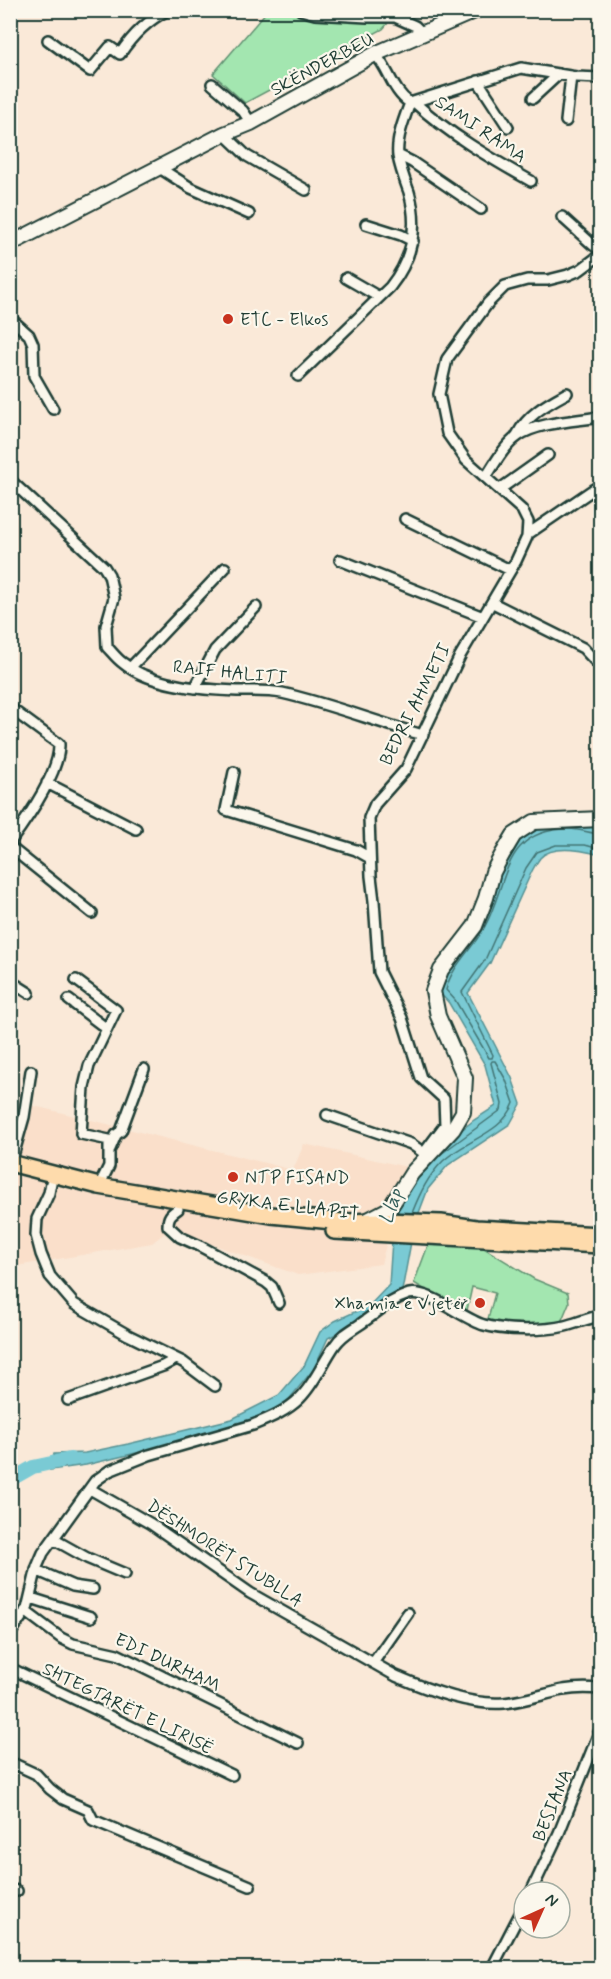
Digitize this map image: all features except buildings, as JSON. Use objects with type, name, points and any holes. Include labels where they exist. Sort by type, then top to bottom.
[{"type":"main road","name":"SKËNDERBEU","points":[[10,244],[158,167],[251,123],[375,54],[477,10]]},
{"type":"main road","points":[[376,1223],[389,1209],[412,1173],[453,1129],[464,1112],[465,1078],[438,1016],[433,991],[441,970],[475,926],[493,872],[502,855],[514,836],[534,822],[600,819]]},
{"type":"main road","name":"GRYKA E LLAPIT","points":[[11,1166],[99,1186],[139,1198],[274,1226],[376,1223]]},
{"type":"main road","name":"GRYKA E LLAPIT","points":[[11,1166],[51,1184],[93,1195],[139,1198]]},
{"type":"main road","name":"GRYKA E LLAPIT","points":[[178,1206],[600,1245]]},
{"type":"main road","name":"GRYKA E LLAPIT","points":[[441,1230],[476,1228],[600,1234]]},
{"type":"street","points":[[302,10],[315,14],[395,17],[415,26],[423,34]]},
{"type":"street","points":[[48,40],[90,71],[110,47],[120,54],[133,37],[165,11]]},
{"type":"street","name":"SAMI RAMA","points":[[375,54],[381,60],[401,97],[412,102],[442,126],[531,181]]},
{"type":"street","points":[[298,376],[401,273],[414,241],[413,210],[398,155],[402,127],[412,102],[521,68],[600,78]]},
{"type":"street","points":[[533,98],[559,74]]},
{"type":"street","points":[[566,121],[571,76]]},
{"type":"street","points":[[478,81],[508,127]]},
{"type":"street","points":[[212,84],[243,111],[251,123]]},
{"type":"street","points":[[224,134],[247,156],[306,190]]},
{"type":"street","points":[[398,155],[481,209]]},
{"type":"street","points":[[158,167],[191,188],[249,214]]},
{"type":"street","points":[[562,217],[593,246],[600,249]]},
{"type":"street","points":[[366,224],[414,241]]},
{"type":"street","points":[[528,534],[528,522],[522,510],[466,460],[447,433],[439,393],[447,358],[488,303],[505,286],[527,280],[548,280],[568,275],[580,270],[600,255]]},
{"type":"street","points":[[346,278],[379,297]]},
{"type":"street","points":[[10,318],[29,335],[33,344],[34,376],[53,409]]},
{"type":"street","points":[[516,438],[523,423],[543,406],[567,393]]},
{"type":"street","points":[[486,477],[500,455],[528,429],[600,417]]},
{"type":"street","points":[[500,489],[548,454]]},
{"type":"street","name":"RAIF HALITI","points":[[10,480],[104,567],[109,575],[114,598],[106,626],[106,647],[130,668],[150,677],[195,688],[279,692],[423,735]]},
{"type":"street","points":[[528,534],[594,489]]},
{"type":"street","points":[[405,519],[510,570]]},
{"type":"street","name":"BEDRI AHMETI","points":[[327,1115],[411,1144],[424,1153],[445,1125],[444,1099],[421,1078],[402,1018],[378,972],[369,858],[369,818],[375,804],[406,769],[460,656],[493,603],[528,534]]},
{"type":"street","points":[[340,560],[483,617]]},
{"type":"street","points":[[130,668],[225,568]]},
{"type":"street","points":[[493,603],[583,648],[598,664]]},
{"type":"street","points":[[195,688],[215,650],[256,607]]},
{"type":"street","points":[[10,708],[59,744],[60,753],[47,783],[10,842]]},
{"type":"street","points":[[234,772],[226,810],[356,850],[369,858]]},
{"type":"street","points":[[47,783],[136,829]]},
{"type":"street","points":[[10,847],[92,913]]},
{"type":"street","points":[[76,980],[116,1010],[89,1066],[84,1087],[81,1134],[109,1140],[109,1166],[99,1186]]},
{"type":"street","points":[[10,981],[29,993]]},
{"type":"street","points":[[69,1000],[107,1029]]},
{"type":"street","points":[[109,1155],[116,1135],[121,1131],[144,1069]]},
{"type":"street","points":[[11,1166],[24,1117],[32,1071]]},
{"type":"street","points":[[51,1184],[37,1219],[36,1235],[50,1276],[57,1281],[74,1304],[176,1359],[215,1386]]},
{"type":"street","points":[[178,1206],[168,1219],[168,1226],[180,1237],[266,1282],[272,1287],[279,1303]]},
{"type":"street","points":[[10,1634],[31,1598],[36,1570],[44,1553],[100,1477],[120,1465],[253,1425],[291,1406],[310,1386],[344,1334],[387,1303],[411,1293],[428,1296],[465,1318],[487,1326],[533,1329],[564,1326],[600,1316]]},
{"type":"street","points":[[68,1400],[163,1366],[176,1359]]},
{"type":"street","name":"DËSHMORËT STUBLLA","points":[[90,1490],[151,1524],[250,1593],[373,1663],[419,1686],[453,1696],[495,1704],[566,1689],[600,1689]]},
{"type":"street","points":[[53,1539],[87,1558],[125,1574]]},
{"type":"street","points":[[36,1570],[73,1586],[93,1589]]},
{"type":"street","points":[[31,1598],[91,1617]]},
{"type":"street","name":"EDI DURHAM","points":[[25,1611],[61,1638],[73,1644],[117,1654],[298,1743]]},
{"type":"street","points":[[373,1663],[408,1613]]},
{"type":"street","name":"SHTEGTARËT E LIRISË","points":[[10,1668],[232,1775]]},
{"type":"street","name":"BESIANA","points":[[537,1880],[560,1833],[600,1730]]},
{"type":"street","points":[[10,1762],[36,1774],[50,1789],[63,1798],[88,1810],[93,1820],[250,1886]]},
{"type":"street","points":[[492,1968],[512,1929]]},
{"type":"shaded area","points":[[358,11],[437,11],[413,18]]},
{"type":"shaded area","points":[[10,1100],[293,1170],[304,1144],[407,1167],[381,1264],[298,1275],[170,1229],[152,1243],[11,1267]]},
{"type":"green space","points":[[267,11],[285,11],[339,21],[389,22],[383,29],[245,103],[213,74]]},
{"type":"green space","points":[[430,1240],[471,1240],[534,1279],[568,1293],[569,1303],[561,1322],[549,1325],[489,1322],[495,1293],[472,1287],[466,1315],[414,1283]]},
{"type":"water","points":[[589,826],[600,828],[600,855],[578,850],[561,850],[553,851],[540,858],[490,963],[468,993],[512,1078],[521,1104],[510,1124],[448,1165],[428,1189],[414,1226],[401,1296],[369,1317],[328,1338],[313,1370],[286,1403],[262,1417],[178,1443],[86,1465],[50,1470],[54,1454],[85,1453],[232,1419],[279,1395],[304,1366],[320,1332],[335,1321],[370,1305],[389,1285],[392,1240],[390,1217],[429,1156],[474,1120],[496,1106],[485,1065],[449,1003],[438,991],[444,977],[519,837],[540,827]]},
{"type":"waterway","name":"Llap","points":[[10,1480],[33,1467],[70,1459]]},
{"type":"place","name":"ETC - Elkos","points":[[228,319]]},
{"type":"place","name":"NTP FISAND","points":[[233,1177]]},
{"type":"place","name":"Xhamia e Vjetër","points":[[480,1303]]}]
